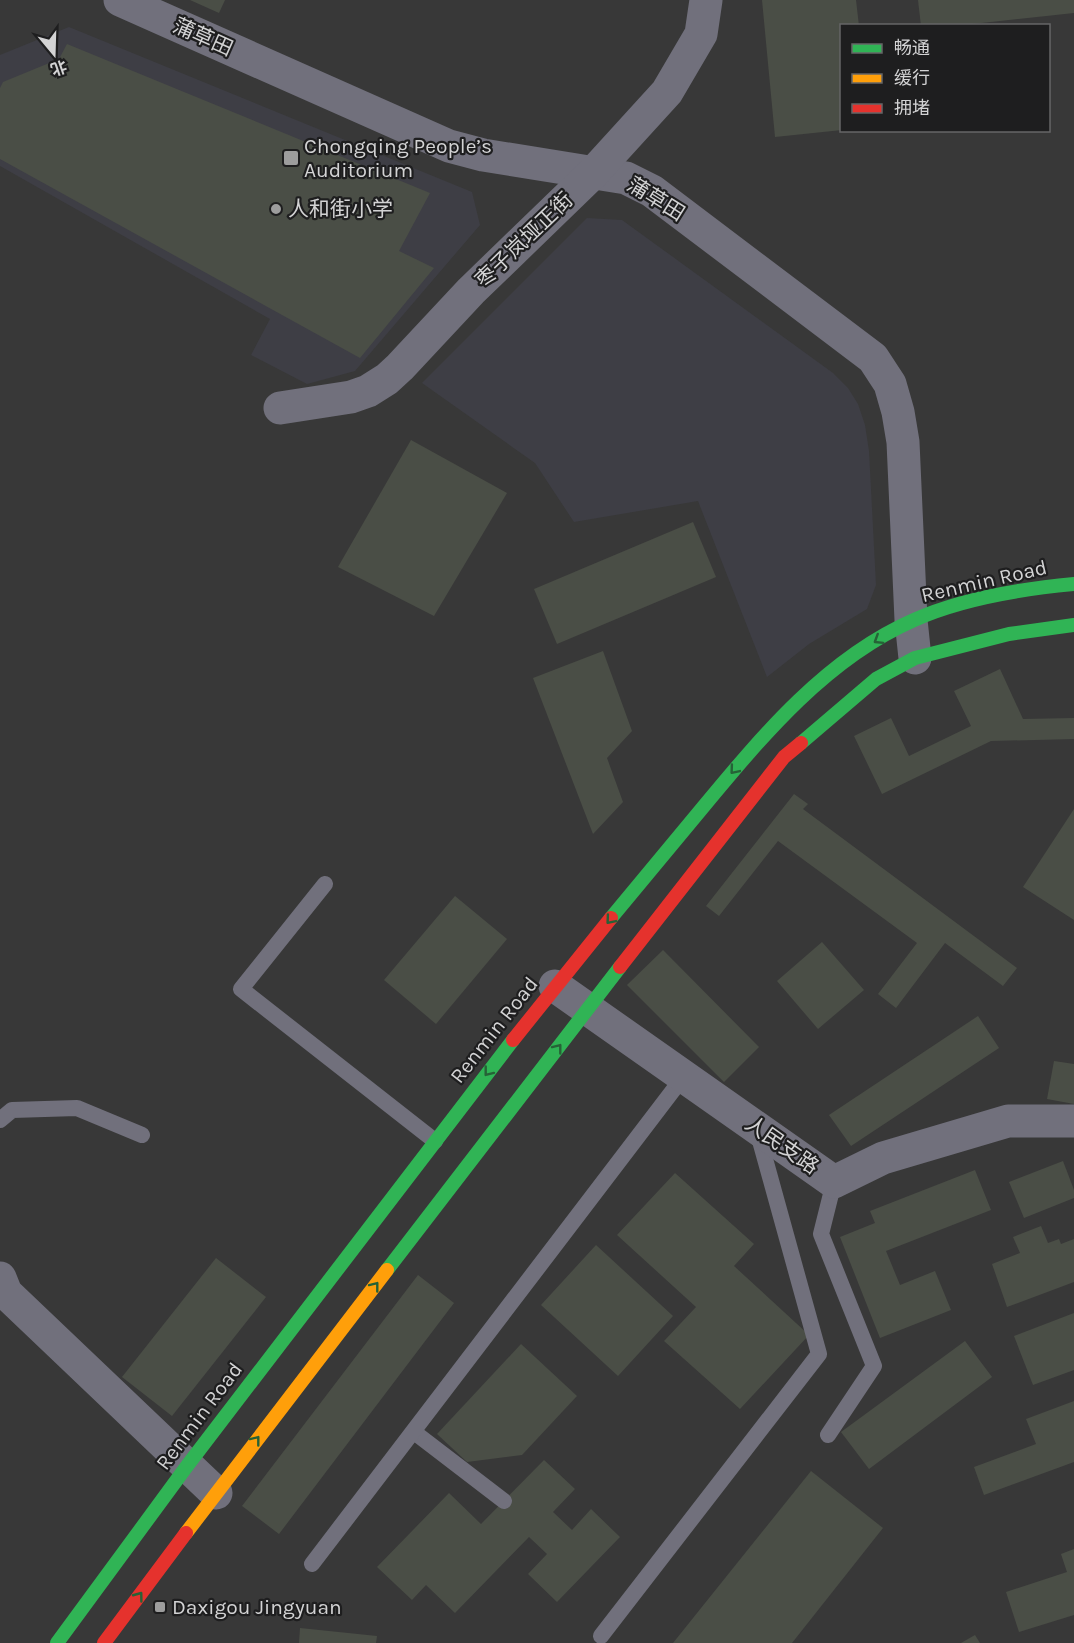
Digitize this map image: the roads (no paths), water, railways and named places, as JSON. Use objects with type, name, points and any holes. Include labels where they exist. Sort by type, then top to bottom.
[{"type":"main road","name":"Renmin Road","points":[[57,1643],[187,1466],[555,986],[753,747],[786,712],[850,657],[911,620],[1002,594],[1074,584]]},
{"type":"main road","points":[[104,1643],[216,1493],[784,757],[876,679],[915,658],[1009,634],[1074,625]]},
{"type":"street","name":"蒲草田","points":[[120,0],[449,146],[483,155],[595,171],[626,178],[652,191],[873,358],[890,384],[903,441],[911,620],[915,658]]},
{"type":"street","name":"枣子岚垭正街","points":[[280,408],[351,397],[368,391],[387,379],[471,291],[595,171],[667,92],[701,34],[706,0]]},
{"type":"street","name":"人民支路","points":[[555,986],[834,1182],[883,1158],[1008,1121],[1074,1121]]},
{"type":"street","points":[[2,1288],[216,1493]]},
{"type":"lane","points":[[325,884],[241,989],[435,1141]]},
{"type":"lane","points":[[312,1564],[684,1076]]},
{"type":"lane","points":[[0,1120],[12,1110],[77,1108],[142,1135]]},
{"type":"lane","points":[[601,1636],[819,1354],[756,1126]]},
{"type":"lane","points":[[828,1435],[874,1366],[821,1234],[834,1182]]},
{"type":"lane","points":[[414,1432],[504,1501]]},
{"type":"place","name":"Chongqing People’s Auditorium","points":[[291,158]]},
{"type":"place","name":"人和街小学","points":[[276,209]]},
{"type":"place","name":"Daxigou Jingyuan","points":[[160,1607]]}]
